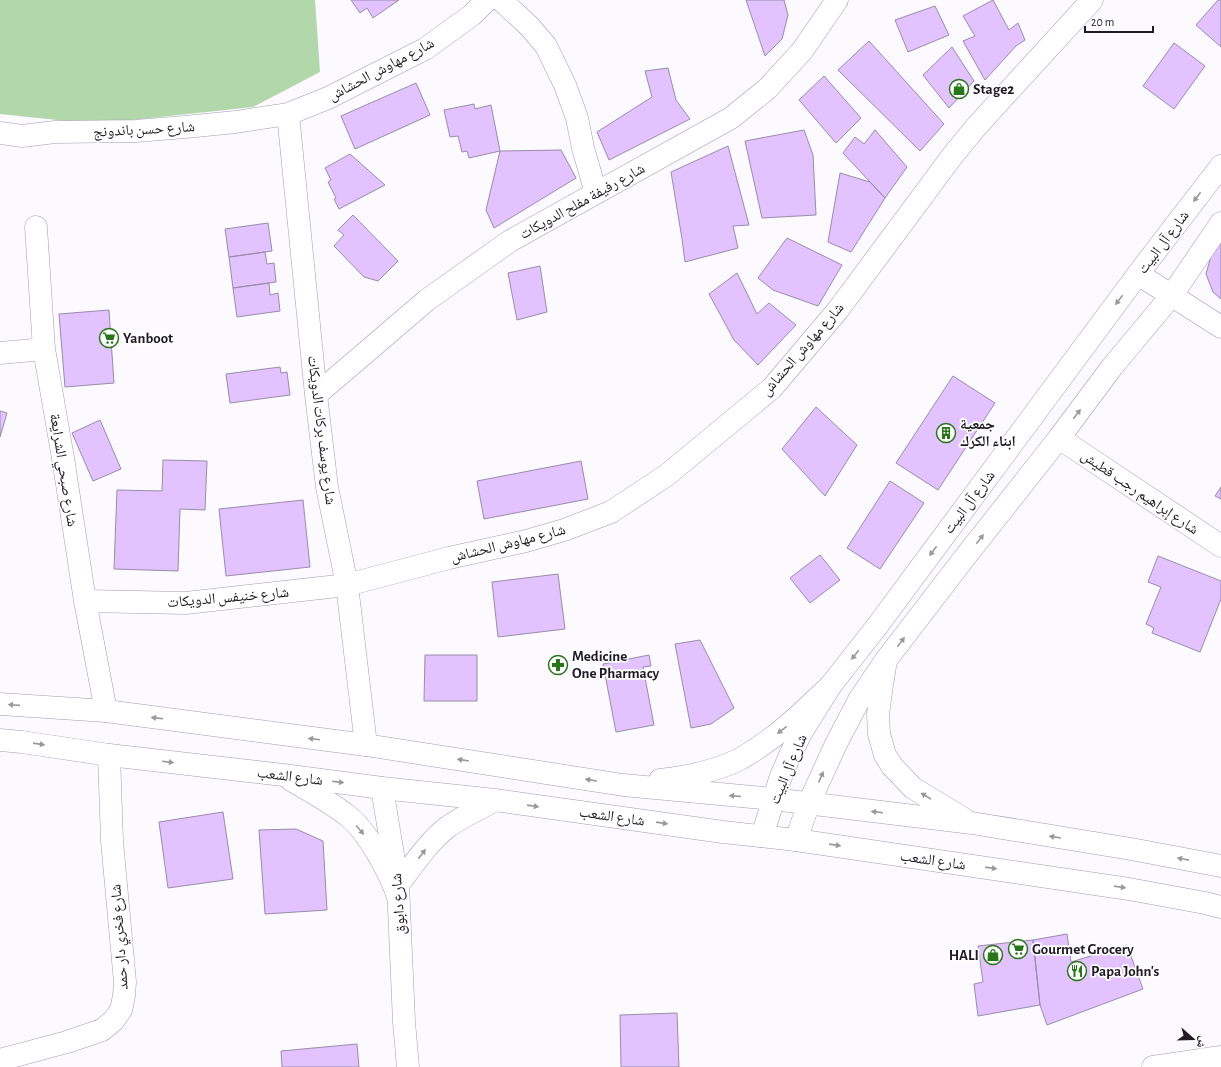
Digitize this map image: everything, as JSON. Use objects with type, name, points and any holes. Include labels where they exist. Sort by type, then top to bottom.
[{"type":"street","name":"شارع مهاوش الحشاش","points":[[288,114],[328,98],[425,49],[472,15],[487,0]]},
{"type":"street","points":[[501,0],[530,27],[546,46],[565,85],[577,118],[583,148],[596,194]]},
{"type":"street","name":"شارع رفيفة مفلح الدويكات","points":[[316,395],[427,300],[510,241],[731,118],[767,89],[802,51],[837,0]]},
{"type":"street","name":"شارع مهاوش الحشاش","points":[[347,585],[450,558],[526,541],[564,530],[611,512],[668,475],[772,388],[838,310],[976,127],[1092,0]]},
{"type":"street","name":"شارع حسن باندونج","points":[[0,133],[22,136],[55,132],[136,131],[185,128],[288,114]]},
{"type":"street","name":"شارع يوسف بركات الدويكات","points":[[288,114],[316,395],[327,487],[347,585],[366,745]]},
{"type":"street","name":"شارع آل البيت","points":[[762,836],[773,799],[790,755],[801,733],[831,685],[892,606],[1138,274],[1221,166]]},
{"type":"street","name":"شارع آل البيت","points":[[796,840],[809,804],[836,744],[859,700],[886,660],[1059,438],[1112,367],[1172,295],[1221,223]]},
{"type":"street","name":"شارع صبحي الشرايعة","points":[[36,227],[44,349],[63,458],[85,601],[106,712]]},
{"type":"street","points":[[1138,274],[1221,327]]},
{"type":"street","points":[[0,353],[44,349]]},
{"type":"street","name":"شارع إبراهيم رجب قطيش","points":[[1059,438],[1221,546]]},
{"type":"street","name":"شارع خنيفس الدويكات","points":[[85,601],[186,603],[347,585]]},
{"type":"street","points":[[886,660],[878,714],[879,734],[885,755],[892,766],[913,788],[972,823]]},
{"type":"street","points":[[624,786],[688,776],[715,769],[739,760],[766,743],[790,724],[831,685]]},
{"type":"street","points":[[0,704],[106,712],[366,745],[624,786],[773,799],[972,823],[1221,866]]},
{"type":"street","name":"شارع الشعب","points":[[0,740],[109,755],[495,800],[723,832],[796,840],[1129,888],[1221,907]]},
{"type":"street","name":"شارع فخري دار حمد","points":[[0,1060],[67,1042],[102,1030],[118,1016],[121,1010],[125,982],[112,841],[109,755]]},
{"type":"street","points":[[283,775],[312,792],[348,817],[360,829],[370,842],[398,891],[430,843],[449,826],[495,800]]},
{"type":"street","name":"شارع دابوق","points":[[382,788],[398,891],[404,1022],[408,1067]]},
{"type":"street","name":"شارع دابوق","points":[[392,1067],[404,1022]]},
{"type":"street","points":[[1153,1067],[1221,1057]]},
{"type":"green space","points":[[0,0],[315,0],[320,72],[253,107],[95,124],[0,114]]},
{"type":"building","points":[[351,0],[399,0],[373,18],[367,8],[360,13]]},
{"type":"building","points":[[746,0],[784,0],[788,15],[782,39],[765,56]]},
{"type":"building","points":[[993,0],[1009,30],[1018,23],[1025,40],[1016,46],[985,80],[963,41],[975,36],[963,16]]},
{"type":"building","points":[[1218,0],[1221,0],[1221,47],[1196,25]]},
{"type":"building","points":[[935,6],[949,35],[908,52],[895,20]]},
{"type":"building","points":[[869,41],[944,124],[920,151],[838,70]]},
{"type":"building","points":[[1174,43],[1205,66],[1174,109],[1143,86]]},
{"type":"building","points":[[952,47],[974,81],[949,108],[923,75]]},
{"type":"building","points":[[668,68],[676,100],[690,119],[609,160],[597,132],[652,97],[645,71]]},
{"type":"building","points":[[824,76],[861,118],[836,143],[799,100]]},
{"type":"building","points":[[416,83],[430,115],[355,149],[341,116]]},
{"type":"building","points":[[474,104],[475,109],[491,105],[500,151],[469,158],[467,151],[462,152],[458,136],[450,137],[444,110]]},
{"type":"building","points":[[804,130],[813,155],[816,215],[762,218],[745,141]]},
{"type":"building","points":[[875,130],[907,167],[885,198],[843,153],[855,137],[864,144]]},
{"type":"building","points":[[728,146],[749,225],[733,226],[738,248],[685,262],[671,172]]},
{"type":"building","points":[[561,150],[576,178],[494,228],[486,210],[500,151]]},
{"type":"building","points":[[350,154],[385,185],[339,209],[334,199],[336,198],[328,182],[331,180],[325,168]]},
{"type":"building","points":[[840,173],[870,182],[885,198],[851,252],[828,242]]},
{"type":"building","points":[[353,215],[398,261],[378,281],[364,277],[334,246],[344,235],[338,230]]},
{"type":"building","points":[[268,223],[272,251],[229,257],[225,229]]},
{"type":"building","points":[[787,238],[842,265],[818,306],[773,290],[758,278]]},
{"type":"building","points":[[1221,240],[1221,299],[1213,292],[1206,274],[1211,256]]},
{"type":"building","points":[[265,252],[267,264],[274,263],[276,282],[233,288],[229,257]]},
{"type":"building","points":[[540,266],[547,312],[517,320],[508,273]]},
{"type":"building","points":[[737,273],[757,314],[769,303],[796,325],[758,365],[734,340],[709,294]]},
{"type":"building","points":[[269,283],[270,295],[278,293],[280,311],[237,317],[233,288]]},
{"type":"building","points":[[109,310],[114,383],[65,387],[59,314]]},
{"type":"building","points":[[280,367],[281,373],[287,372],[290,395],[230,403],[226,374]]},
{"type":"building","name":"جمعية ابناء الكرك","points":[[953,376],[995,403],[938,490],[896,463]]},
{"type":"building","points":[[816,407],[857,445],[825,496],[782,449]]},
{"type":"building","points":[[0,411],[7,413],[0,437]]},
{"type":"building","points":[[100,420],[121,469],[93,481],[72,433]]},
{"type":"building","points":[[163,460],[207,461],[205,510],[180,509],[178,571],[114,569],[117,490],[162,491]]},
{"type":"building","points":[[581,461],[588,499],[484,519],[477,481]]},
{"type":"building","points":[[890,481],[924,503],[880,569],[847,548]]},
{"type":"building","points":[[1221,487],[1221,499],[1215,496]]},
{"type":"building","points":[[303,500],[310,567],[226,576],[219,509]]},
{"type":"building","points":[[820,555],[840,580],[810,603],[790,578]]},
{"type":"building","points":[[1158,556],[1221,581],[1221,599],[1200,652],[1152,633],[1154,628],[1146,624],[1161,587],[1148,582]]},
{"type":"building","points":[[558,574],[565,629],[498,637],[492,582]]},
{"type":"building","points":[[700,640],[734,708],[711,724],[691,728],[675,644]]},
{"type":"building","points":[[425,655],[477,655],[477,701],[424,701]]},
{"type":"building","points":[[649,655],[651,666],[643,667],[654,725],[616,732],[603,664]]},
{"type":"building","points":[[223,812],[233,879],[168,888],[159,822]]},
{"type":"building","points":[[296,829],[323,841],[327,910],[265,914],[259,830]]},
{"type":"building","points":[[1067,934],[1071,962],[1127,945],[1143,989],[1047,1025],[1040,1005],[1033,940]]},
{"type":"building","points":[[1033,940],[1040,1005],[978,1016],[974,984],[983,982],[978,946]]},
{"type":"building","points":[[677,1013],[679,1067],[621,1067],[620,1015]]},
{"type":"building","points":[[357,1044],[359,1067],[282,1067],[281,1051]]},
{"type":"place","name":"Stage2","points":[[959,89]]},
{"type":"place","name":"Yanboot","points":[[109,338]]},
{"type":"place","name":"جمعية ابناء الكرك","points":[[946,433]]},
{"type":"place","name":"Medicine One Pharmacy","points":[[558,665]]},
{"type":"place","name":"Gourmet Grocery","points":[[1018,949]]},
{"type":"place","name":"HALI","points":[[993,955]]},
{"type":"place","name":"Papa John's","points":[[1077,971]]}]
